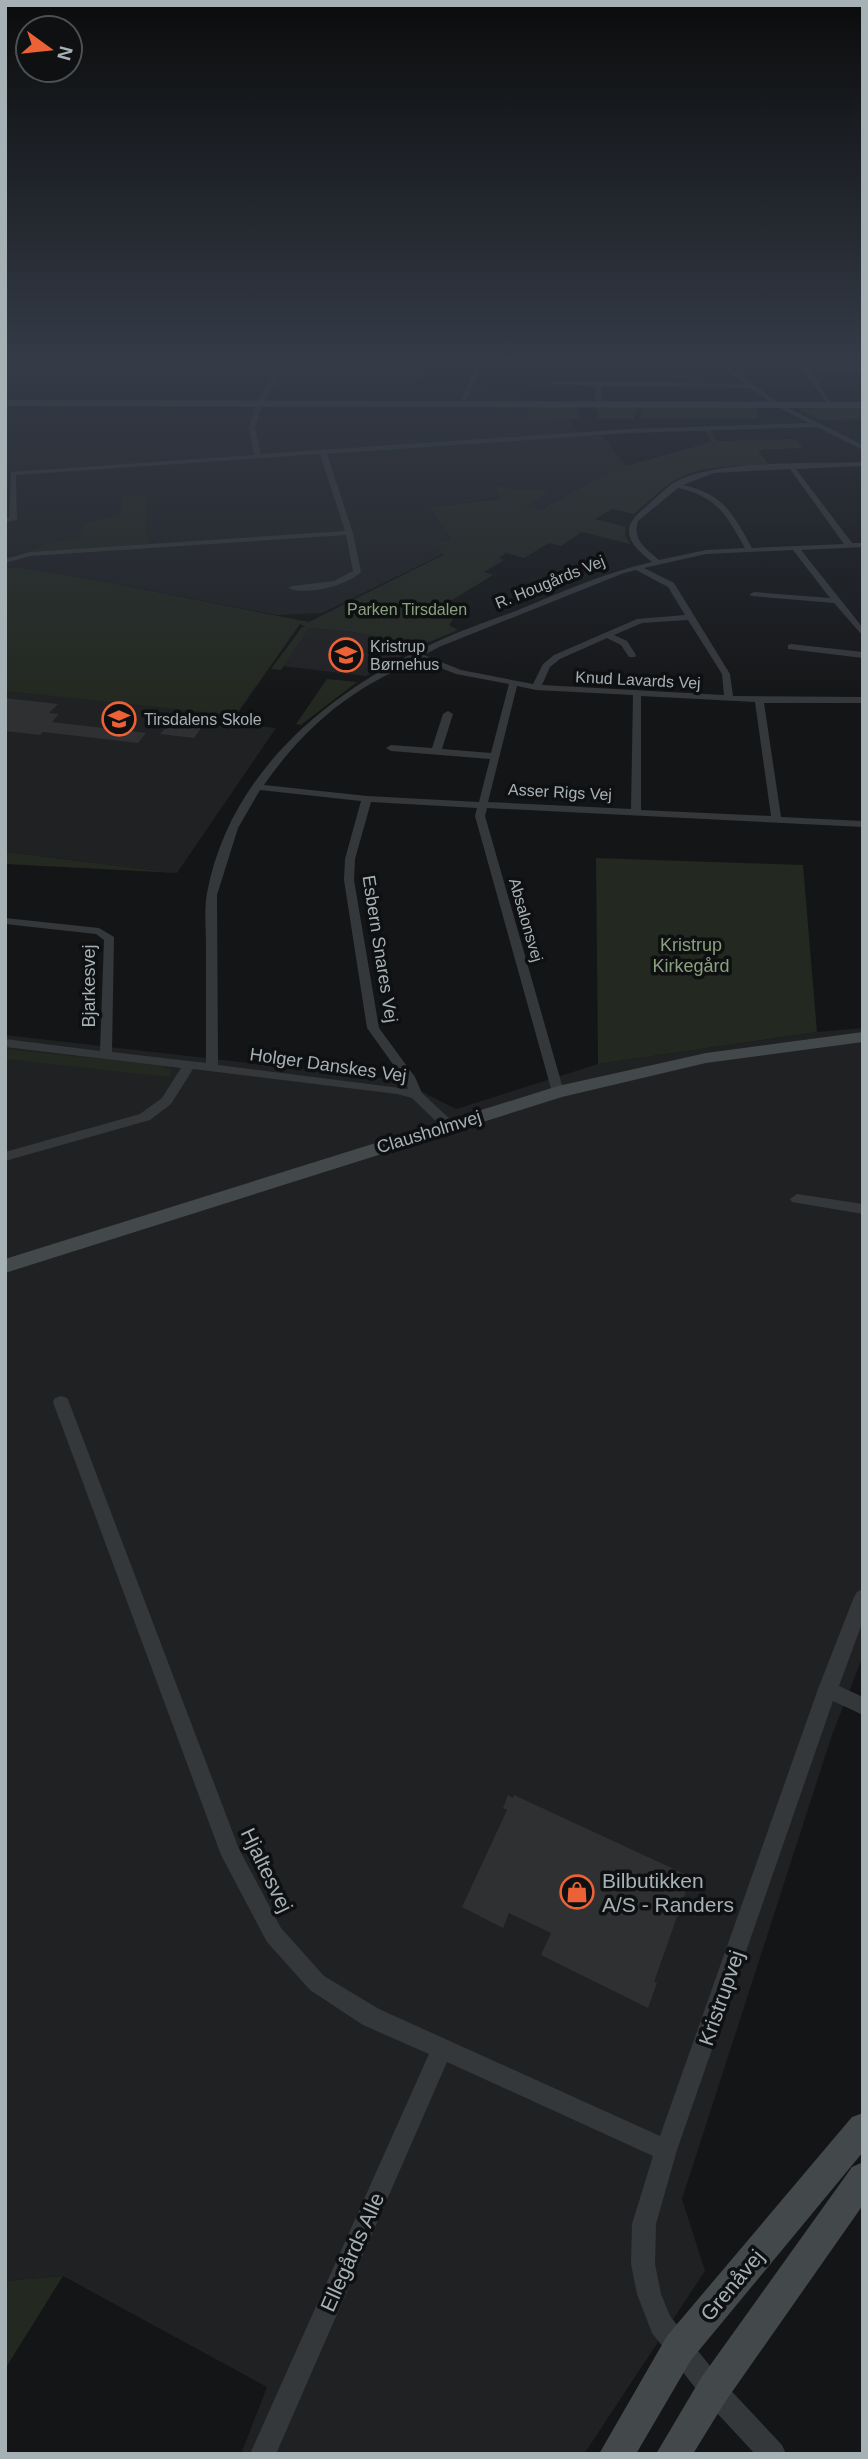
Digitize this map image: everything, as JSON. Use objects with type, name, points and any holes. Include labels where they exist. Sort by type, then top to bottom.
[{"type":"main road","name":"Clausholmvej","points":[[5,1266],[558,1092],[706,1058],[863,1037]]},
{"type":"main road","name":"Grenåvej","points":[[616,2454],[679,2348],[863,2127]]},
{"type":"main road","points":[[673,2454],[713,2389],[863,2178]]},
{"type":"street","points":[[5,520],[13,520],[13,476]]},
{"type":"street","points":[[292,589],[337,583],[351,579],[357,572],[349,533],[331,476]]},
{"type":"street","points":[[656,561],[639,548],[633,539],[631,528],[635,520],[675,485],[695,476]]},
{"type":"street","points":[[798,476],[849,545]]},
{"type":"street","points":[[675,485],[702,491],[718,499],[749,549]]},
{"type":"street","points":[[5,561],[30,554],[349,533]]},
{"type":"street","name":"R. Hougårds Vej","points":[[212,1067],[212,895],[219,865],[233,828],[257,787],[282,752],[324,712],[353,691],[446,640],[636,567],[706,552],[863,544]]},
{"type":"street","points":[[795,548],[863,634]]},
{"type":"street","points":[[636,567],[671,585],[726,674],[729,698]]},
{"type":"street","points":[[754,593],[837,601]]},
{"type":"street","points":[[536,687],[546,666],[557,657],[640,621],[691,617]]},
{"type":"street","points":[[607,635],[624,643],[632,655]]},
{"type":"street","points":[[791,647],[863,654]]},
{"type":"street","name":"Knud Lavards Vej","points":[[416,655],[460,671],[513,685],[759,700],[863,700]]},
{"type":"street","name":"Absalonsvej","points":[[513,685],[480,816],[558,1092]]},
{"type":"street","points":[[636,812],[637,694]]},
{"type":"street","points":[[759,700],[776,820]]},
{"type":"street","points":[[436,752],[448,714]]},
{"type":"street","points":[[391,748],[494,756]]},
{"type":"street","name":"Asser Rigs Vej","points":[[257,787],[368,799],[863,824]]},
{"type":"street","name":"Esbern Snares Vej","points":[[368,799],[350,859],[349,880],[373,1028],[411,1080],[416,1095]]},
{"type":"street","name":"Bjarkesvej","points":[[5,921],[99,931],[110,939],[106,1055]]},
{"type":"street","name":"Holger Danskes Vej","points":[[5,1043],[397,1090],[416,1095],[448,1125]]},
{"type":"street","points":[[5,1157],[145,1117],[162,1109],[190,1064]]},
{"type":"street","points":[[797,1199],[863,1209]]},
{"type":"street","name":"Hjaltesvej","points":[[61,1402],[231,1855],[274,1935],[317,1983],[371,2017],[441,2051],[666,2150]]},
{"type":"street","name":"Kristrupvej","points":[[773,2454],[713,2389],[679,2348],[655,2313],[643,2264],[644,2224],[666,2150],[827,1689],[863,1597]]},
{"type":"street","points":[[827,1689],[863,1706]]},
{"type":"street","name":"Ellegårds Alle","points":[[263,2454],[441,2051]]},
{"type":"shaded area","points":[[5,476],[603,476],[526,517],[513,497],[431,507],[451,541],[443,554],[322,613],[277,615],[80,577],[13,567],[5,569]]},
{"type":"shaded area","name":"Tirsdalens Skole","points":[[11,573],[300,624],[231,723],[276,728],[177,873],[5,852],[5,577]]},
{"type":"shaded area","name":"Kristrup Børnehus","points":[[309,628],[353,632],[422,645],[366,676],[281,666]]},
{"type":"shaded area","points":[[863,1028],[863,1656],[832,1735],[682,2199],[705,2271],[584,2454],[241,2454],[267,2387],[63,2276],[5,2281],[5,1035],[399,1080],[456,1109],[598,1064],[817,1032]]},
{"type":"green space","name":"Parken Tirsdalen","points":[[603,476],[684,476],[672,482],[634,514],[612,509],[595,519],[626,527],[625,535],[630,544],[582,532],[561,546],[549,543],[524,558],[506,553],[499,558],[504,560],[484,572],[493,575],[444,605],[448,609],[441,613],[441,616],[453,619],[449,625],[458,630],[422,645],[353,632],[309,628],[281,670],[271,669],[302,627],[306,627],[300,624],[235,715],[5,691],[5,569],[13,567],[80,577],[309,622],[443,555],[437,542],[451,540],[430,507],[500,499],[494,487],[507,486],[512,491],[541,489],[548,492],[526,506],[540,510]]},
{"type":"green space","points":[[145,495],[148,544],[29,552],[41,545],[78,538],[85,523],[120,516],[122,496]]},
{"type":"green space","points":[[327,679],[357,682],[301,725],[296,724]]},
{"type":"green space","points":[[5,852],[177,873],[5,864]]},
{"type":"green space","name":"Kristrup Kirkegård","points":[[596,858],[803,865],[817,1032],[598,1064]]},
{"type":"green space","points":[[5,1049],[159,1065],[172,1070],[169,1077],[5,1059]]},
{"type":"green space","points":[[63,2276],[5,2369],[5,2281]]},
{"type":"building","points":[[5,698],[58,704],[49,713],[59,714],[52,722],[146,733],[138,743],[43,732],[40,735],[5,731]]},
{"type":"building","points":[[169,724],[201,728],[194,738],[160,734]]},
{"type":"building","name":"Bilbutikken A/S - Randers","points":[[508,1795],[513,1798],[514,1795],[691,1877],[654,1982],[657,1983],[648,2008],[541,1955],[551,1933],[509,1913],[503,1928],[462,1907],[507,1810],[503,1808]]},
{"type":"place","name":"Kristrup Børnehus","points":[[346,655]]},
{"type":"place","name":"Tirsdalens Skole","points":[[119,719]]},
{"type":"place","name":"Bilbutikken A/S - Randers","points":[[577,1892]]}]
